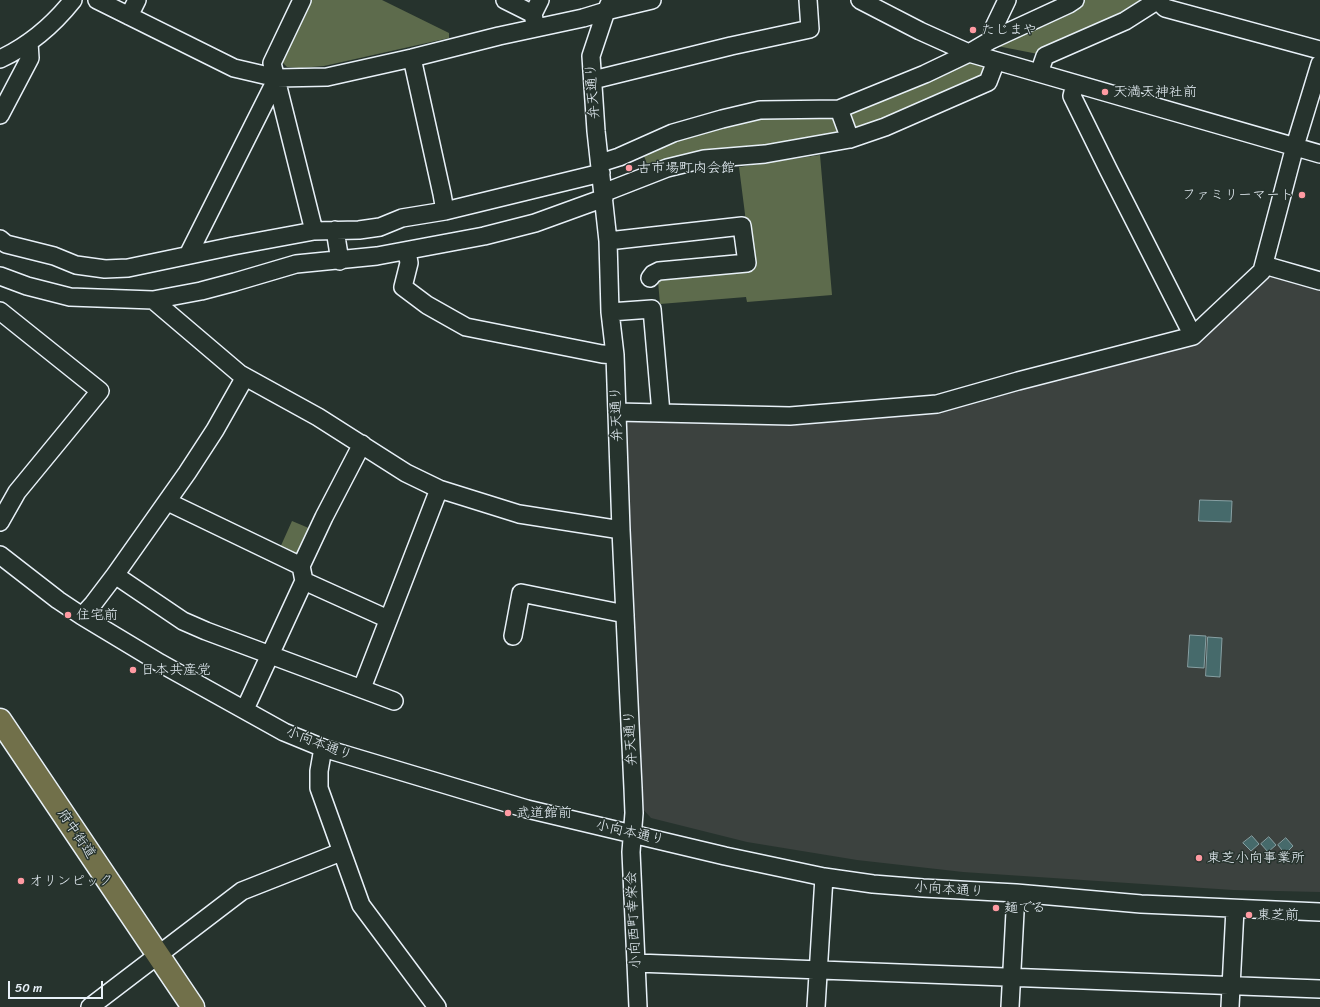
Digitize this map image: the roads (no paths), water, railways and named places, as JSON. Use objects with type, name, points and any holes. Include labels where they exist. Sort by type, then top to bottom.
[{"type":"highway","name":"府中街道","points":[[0,720],[153,960],[176,1007]]},
{"type":"highway","name":"府中街道","points":[[0,745],[153,960],[193,1007]]},
{"type":"street","points":[[0,59],[29,42],[62,14],[73,0]]},
{"type":"street","points":[[97,0],[234,68],[277,78],[327,77],[412,58],[499,36],[536,14]]},
{"type":"street","points":[[129,16],[137,0]]},
{"type":"street","points":[[302,0],[272,63],[277,78],[314,231]]},
{"type":"street","points":[[506,0],[536,14],[583,18],[609,5],[652,0]]},
{"type":"street","points":[[593,80],[731,46],[810,29],[808,0]]},
{"type":"street","points":[[860,0],[920,31],[969,53],[1320,154]]},
{"type":"street","points":[[991,40],[995,25],[1007,0]]},
{"type":"street","points":[[0,239],[6,244],[54,256],[76,264],[105,269],[128,268],[314,231],[380,227],[402,218],[445,212],[600,168],[619,157],[673,133],[722,119],[760,110],[839,109],[925,74],[969,53],[991,40],[1075,0]]},
{"type":"street","points":[[1039,73],[1045,56],[1125,21],[1158,0],[1165,8],[1320,50]]},
{"type":"street","name":"弁天通り","points":[[609,5],[591,56],[600,168],[608,241],[610,312],[615,355],[621,530],[634,813],[632,833]]},
{"type":"street","points":[[0,115],[30,58],[29,42]]},
{"type":"street","points":[[412,58],[445,212]]},
{"type":"street","points":[[0,276],[27,286],[70,297],[154,300],[201,291],[296,264],[340,261],[407,251],[484,236],[528,224],[667,168],[704,159],[765,154],[850,139],[885,127],[988,82],[996,62]]},
{"type":"street","points":[[617,412],[790,416],[937,404],[1018,381],[1193,336],[1262,271],[1295,146],[1320,64]]},
{"type":"street","points":[[188,255],[277,78]]},
{"type":"street","points":[[1075,84],[1072,96],[1193,336]]},
{"type":"street","points":[[839,109],[850,139]]},
{"type":"street","points":[[608,241],[742,226],[747,262],[659,271],[653,274],[650,278]]},
{"type":"street","points":[[335,230],[340,261]]},
{"type":"street","points":[[407,251],[409,263],[403,287],[427,305],[466,327],[602,354],[615,355]]},
{"type":"street","points":[[1264,265],[1320,281]]},
{"type":"street","points":[[154,300],[245,376],[318,417],[406,472],[439,489],[519,514],[621,530]]},
{"type":"street","points":[[610,312],[652,309],[661,413]]},
{"type":"street","points":[[0,311],[100,391],[17,492],[0,522]]},
{"type":"street","points":[[82,616],[115,575],[168,502],[215,430],[245,376]]},
{"type":"street","points":[[245,709],[271,655],[324,517],[362,444]]},
{"type":"street","points":[[362,688],[439,489]]},
{"type":"street","points":[[168,502],[388,619]]},
{"type":"street","name":"小向本通り","points":[[0,555],[58,600],[82,616],[160,663],[284,732],[323,748],[527,809],[725,856],[824,877],[873,884],[1140,904],[1320,912]]},
{"type":"street","points":[[115,575],[183,620],[206,631],[394,701]]},
{"type":"street","points":[[513,636],[521,593],[625,614]]},
{"type":"street","points":[[323,748],[319,771],[319,788],[361,905],[437,1007]]},
{"type":"street","name":"小向西町幸栄会","points":[[632,833],[631,852],[638,1007]]},
{"type":"street","points":[[90,1007],[242,891],[341,852]]},
{"type":"street","points":[[816,1007],[824,877]]},
{"type":"street","points":[[1010,1007],[1016,894]]},
{"type":"street","points":[[1230,1007],[1235,909]]},
{"type":"street","points":[[637,963],[1320,989]]},
{"type":"water","points":[[1200,500],[1232,501],[1231,522],[1199,521]]},
{"type":"water","points":[[1190,635],[1206,636],[1204,668],[1188,667]]},
{"type":"water","points":[[1208,637],[1222,638],[1220,677],[1206,676]]},
{"type":"water","points":[[1252,836],[1259,844],[1251,851],[1243,843]]},
{"type":"water","points":[[1269,837],[1276,845],[1268,852],[1261,844]]},
{"type":"water","points":[[1286,838],[1293,846],[1285,854],[1278,845]]},
{"type":"place","name":"たじまや","points":[[973,30]]},
{"type":"place","name":"天満天神社前","points":[[1105,92]]},
{"type":"place","name":"古市場町内会館","points":[[629,168]]},
{"type":"place","name":"ファミリーマート","points":[[1302,195]]},
{"type":"place","name":"住宅前","points":[[68,615]]},
{"type":"place","name":"日本共産党","points":[[133,670]]},
{"type":"place","name":"武道館前","points":[[508,813]]},
{"type":"place","name":"東芝小向事業所","points":[[1199,858]]},
{"type":"place","name":"オリンピック","points":[[21,881]]},
{"type":"place","name":"麺でる","points":[[996,908]]},
{"type":"place","name":"東芝前","points":[[1249,915]]}]
